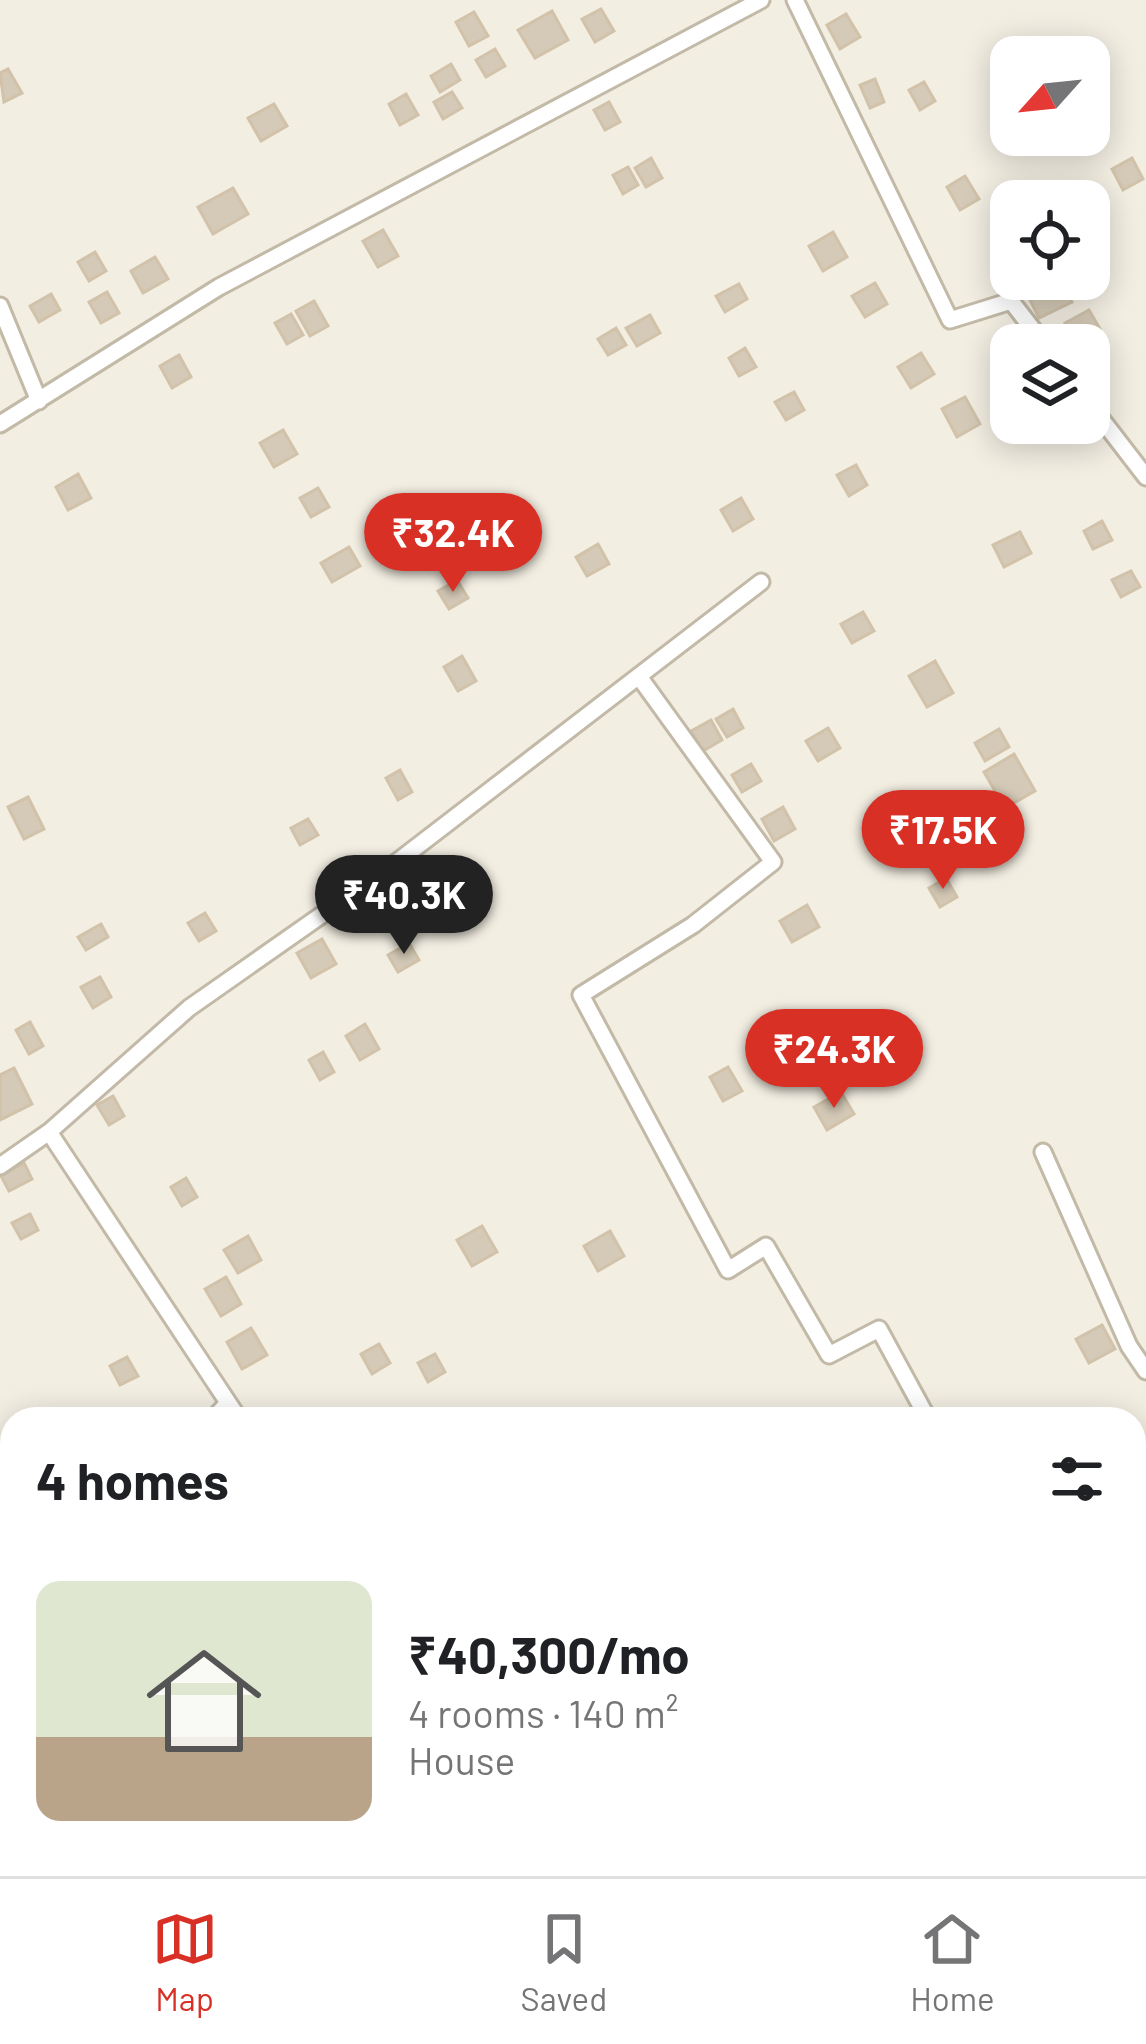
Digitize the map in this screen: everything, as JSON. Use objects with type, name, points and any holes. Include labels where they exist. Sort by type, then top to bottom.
[{"type":"street","points":[[0,424],[219,287],[761,0]]},
{"type":"street","points":[[795,0],[950,320],[1011,301],[1029,324]]},
{"type":"street","points":[[0,306],[39,400]]},
{"type":"street","points":[[1110,430],[1146,476]]},
{"type":"street","points":[[0,1166],[49,1132],[189,1007],[393,865],[761,582]]},
{"type":"street","points":[[640,679],[773,862],[693,925],[580,995],[728,1270],[766,1246],[829,1355],[879,1329],[921,1407]]},
{"type":"street","points":[[49,1132],[231,1407]]},
{"type":"street","points":[[1043,1152],[1129,1346],[1146,1371]]},
{"type":"street","points":[[224,1407],[228,1403]]},
{"type":"building","points":[[601,9],[614,31],[595,42],[582,19]]},
{"type":"building","points":[[552,11],[568,40],[535,58],[518,30]]},
{"type":"building","points":[[474,12],[488,36],[469,46],[456,22]]},
{"type":"building","points":[[846,14],[860,37],[840,49],[827,25]]},
{"type":"building","points":[[495,49],[505,66],[486,77],[476,60]]},
{"type":"building","points":[[451,64],[460,80],[440,92],[431,76]]},
{"type":"building","points":[[8,69],[22,93],[4,102],[0,73]]},
{"type":"building","points":[[875,79],[884,102],[870,108],[860,85]]},
{"type":"building","points":[[924,82],[935,101],[920,110],[909,90]]},
{"type":"building","points":[[452,92],[462,108],[443,119],[434,102]]},
{"type":"building","points":[[406,94],[418,115],[400,125],[389,104]]},
{"type":"building","points":[[609,102],[620,122],[605,130],[594,110]]},
{"type":"building","points":[[274,104],[287,126],[261,141],[248,118]]},
{"type":"building","points":[[651,158],[662,178],[646,187],[635,168]]},
{"type":"building","points":[[1132,158],[1143,179],[1123,190],[1112,169]]},
{"type":"building","points":[[628,167],[638,185],[623,194],[613,175]]},
{"type":"building","points":[[965,176],[979,199],[960,210],[947,187]]},
{"type":"building","points":[[233,188],[248,214],[213,234],[198,207]]},
{"type":"building","points":[[383,230],[398,256],[378,267],[363,241]]},
{"type":"building","points":[[833,232],[847,257],[823,271],[809,246]]},
{"type":"building","points":[[95,252],[106,271],[89,281],[78,262]]},
{"type":"building","points":[[155,257],[168,279],[143,293],[131,271]]},
{"type":"building","points":[[875,283],[887,304],[865,317],[852,296]]},
{"type":"building","points":[[739,284],[747,299],[725,312],[716,296]]},
{"type":"building","points":[[107,292],[119,313],[101,323],[89,302]]},
{"type":"building","points":[[51,294],[60,310],[39,322],[30,306]]},
{"type":"building","points":[[1030,300],[1072,302],[1039,318]]},
{"type":"building","points":[[314,301],[328,326],[310,336],[296,311]]},
{"type":"building","points":[[1089,310],[1097,324],[1066,324]]},
{"type":"building","points":[[291,314],[303,335],[287,344],[275,323]]},
{"type":"building","points":[[650,315],[660,333],[637,346],[626,328]]},
{"type":"building","points":[[616,328],[626,345],[608,355],[598,339]]},
{"type":"building","points":[[745,348],[756,367],[739,376],[729,358]]},
{"type":"building","points":[[921,353],[934,374],[911,388],[898,367]]},
{"type":"building","points":[[179,355],[191,377],[172,388],[160,366]]},
{"type":"building","points":[[794,392],[804,410],[786,420],[775,402]]},
{"type":"building","points":[[965,397],[980,424],[957,437],[942,409]]},
{"type":"building","points":[[283,430],[297,454],[274,467],[260,443]]},
{"type":"building","points":[[856,465],[867,485],[849,496],[837,475]]},
{"type":"building","points":[[78,474],[91,498],[68,510],[56,487]]},
{"type":"building","points":[[318,488],[329,507],[311,517],[300,498]]},
{"type":"building","points":[[741,498],[753,519],[733,531],[721,510]]},
{"type":"building","points":[[1102,521],[1112,540],[1093,549],[1084,531]]},
{"type":"building","points":[[1020,532],[1031,553],[1004,567],[993,545]]},
{"type":"building","points":[[598,544],[609,564],[587,576],[576,557]]},
{"type":"building","points":[[349,547],[360,566],[332,582],[321,563]]},
{"type":"building","points":[[1131,571],[1140,587],[1121,597],[1112,580]]},
{"type":"building","points":[[457,580],[468,598],[449,609],[438,591]]},
{"type":"building","points":[[863,612],[874,631],[852,643],[841,624]]},
{"type":"building","points":[[462,656],[476,681],[458,691],[444,667]]},
{"type":"building","points":[[935,661],[953,693],[927,707],[909,676]]},
{"type":"building","points":[[733,709],[743,728],[727,737],[716,719]]},
{"type":"building","points":[[711,720],[722,740],[703,751],[691,731]]},
{"type":"building","points":[[828,728],[840,748],[818,761],[806,741]]},
{"type":"building","points":[[999,729],[1009,747],[985,761],[975,743]]},
{"type":"building","points":[[1014,754],[1035,791],[1005,808],[984,772]]},
{"type":"building","points":[[751,764],[761,781],[742,792],[732,775]]},
{"type":"building","points":[[400,770],[412,792],[398,800],[386,778]]},
{"type":"building","points":[[28,797],[44,829],[24,839],[8,807]]},
{"type":"building","points":[[783,807],[795,829],[774,841],[762,819]]},
{"type":"building","points":[[308,819],[318,835],[300,845],[291,828]]},
{"type":"building","points":[[924,828],[939,854],[919,865],[904,839]]},
{"type":"building","points":[[946,878],[957,897],[940,907],[929,888]]},
{"type":"building","points":[[807,905],[819,927],[792,942],[780,921]]},
{"type":"building","points":[[205,913],[216,931],[199,941],[188,923]]},
{"type":"building","points":[[101,924],[108,937],[86,950],[78,937]]},
{"type":"building","points":[[322,939],[336,964],[311,978],[297,953]]},
{"type":"building","points":[[409,943],[419,960],[398,972],[388,955]]},
{"type":"building","points":[[100,977],[111,997],[93,1008],[81,987]]},
{"type":"building","points":[[30,1022],[43,1046],[29,1054],[16,1030]]},
{"type":"building","points":[[365,1024],[379,1049],[360,1060],[346,1036]]},
{"type":"building","points":[[323,1052],[334,1072],[320,1080],[309,1060]]},
{"type":"building","points":[[728,1067],[742,1091],[723,1101],[710,1077]]},
{"type":"building","points":[[14,1068],[32,1104],[0,1120],[0,1075]]},
{"type":"building","points":[[841,1092],[854,1114],[827,1130],[814,1107]]},
{"type":"building","points":[[113,1096],[124,1116],[109,1125],[97,1105]]},
{"type":"building","points":[[24,1163],[32,1179],[9,1191],[1,1176]]},
{"type":"building","points":[[186,1178],[197,1197],[182,1206],[171,1187]]},
{"type":"building","points":[[30,1214],[38,1230],[21,1239],[12,1223]]},
{"type":"building","points":[[482,1226],[497,1252],[472,1266],[457,1240]]},
{"type":"building","points":[[610,1231],[624,1256],[598,1271],[584,1246]]},
{"type":"building","points":[[248,1236],[261,1260],[238,1273],[224,1250]]},
{"type":"building","points":[[226,1277],[241,1304],[221,1316],[205,1289]]},
{"type":"building","points":[[1102,1325],[1115,1349],[1089,1363],[1076,1339]]},
{"type":"building","points":[[251,1328],[267,1355],[242,1369],[227,1342]]},
{"type":"building","points":[[379,1344],[390,1363],[372,1374],[361,1354]]},
{"type":"building","points":[[435,1354],[445,1372],[428,1382],[418,1363]]},
{"type":"building","points":[[127,1357],[138,1376],[120,1385],[110,1366]]}]
